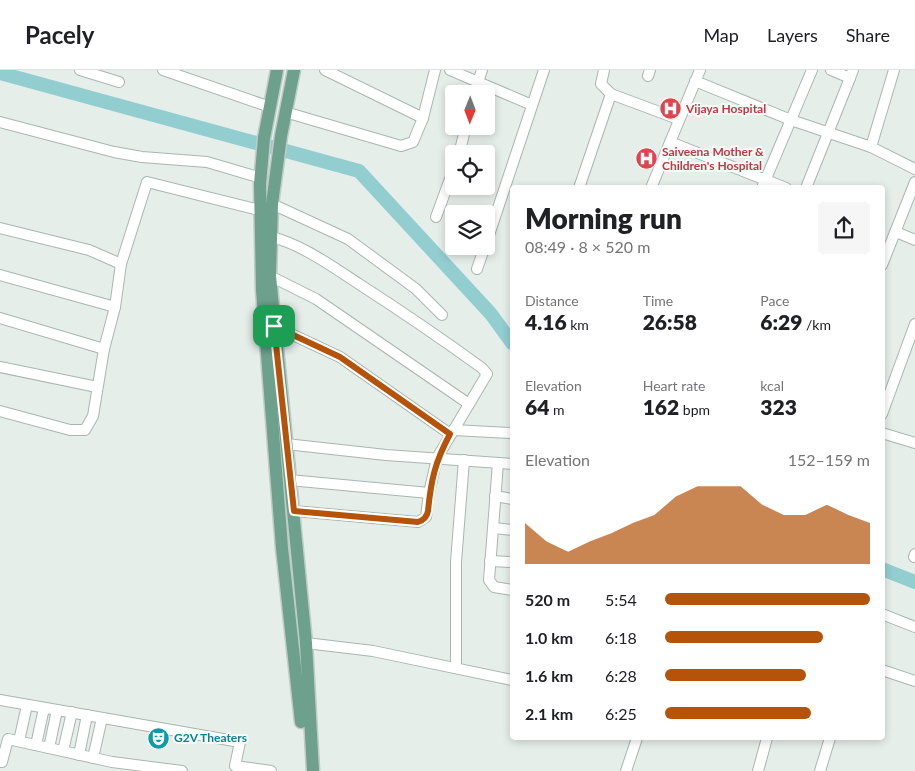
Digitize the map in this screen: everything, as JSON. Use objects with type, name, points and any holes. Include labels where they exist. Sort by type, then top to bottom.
[{"type":"main road","points":[[277,70],[264,138],[261,181],[268,209],[274,326],[306,643],[313,771]]},
{"type":"main road","points":[[294,70],[281,136],[274,188],[268,209],[265,332],[282,539],[300,709],[304,771]]},
{"type":"street","points":[[80,70],[119,82]]},
{"type":"street","points":[[163,70],[270,107]]},
{"type":"street","points":[[325,70],[423,118]]},
{"type":"street","points":[[286,112],[401,146],[413,142],[423,118],[435,70]]},
{"type":"street","points":[[450,70],[532,105]]},
{"type":"street","points":[[477,85],[482,70]]},
{"type":"street","points":[[495,218],[544,70]]},
{"type":"street","points":[[604,70],[601,84],[611,94],[678,119]]},
{"type":"street","points":[[652,185],[678,119],[700,70]]},
{"type":"street","points":[[670,142],[764,184],[812,70]]},
{"type":"street","points":[[807,185],[852,74],[831,70]]},
{"type":"street","points":[[871,147],[894,70]]},
{"type":"street","points":[[695,82],[790,120],[871,147],[915,168]]},
{"type":"street","points":[[580,185],[611,94]]},
{"type":"street","points":[[0,122],[114,152],[142,157],[207,162],[261,181]]},
{"type":"street","points":[[0,411],[70,430],[81,431],[90,422],[104,349],[115,307],[120,264],[147,182],[268,209],[348,239],[416,288],[442,315]]},
{"type":"street","points":[[886,249],[896,232],[915,182]]},
{"type":"street","points":[[436,217],[445,192]]},
{"type":"street","points":[[0,228],[89,250],[120,264]]},
{"type":"street","points":[[896,232],[915,240]]},
{"type":"street","points":[[269,236],[291,242],[311,253],[416,321],[482,368],[486,376],[437,458],[426,517],[418,522],[294,511]]},
{"type":"street","points":[[477,269],[482,255]]},
{"type":"street","points":[[0,275],[115,307]]},
{"type":"street","points":[[270,276],[316,299],[469,404]]},
{"type":"street","points":[[0,318],[104,349]]},
{"type":"street","points":[[885,406],[915,324]]},
{"type":"street","points":[[274,326],[340,357],[451,432],[510,433]]},
{"type":"street","points":[[0,367],[98,387]]},
{"type":"street","points":[[885,434],[915,443]]},
{"type":"street","points":[[286,444],[510,464]]},
{"type":"street","points":[[456,668],[456,562],[464,460]]},
{"type":"street","points":[[498,463],[490,561],[490,584],[494,587],[510,590]]},
{"type":"street","points":[[289,480],[429,493]]},
{"type":"street","points":[[495,496],[510,498]]},
{"type":"street","points":[[494,528],[510,530]]},
{"type":"street","points":[[490,561],[510,562]]},
{"type":"street","points":[[885,615],[915,627]]},
{"type":"street","points":[[306,643],[374,651],[510,680]]},
{"type":"street","points":[[885,671],[915,681]]},
{"type":"street","points":[[0,700],[240,742],[235,769],[271,771]]},
{"type":"street","points":[[19,741],[27,705]]},
{"type":"street","points":[[36,745],[44,708]]},
{"type":"street","points":[[49,748],[57,710]]},
{"type":"street","points":[[63,751],[72,712]]},
{"type":"street","points":[[79,755],[87,715]]},
{"type":"street","points":[[93,758],[102,718]]},
{"type":"street","points":[[0,762],[2,762],[4,738],[93,758],[182,771]]},
{"type":"street","points":[[626,771],[636,740]]},
{"type":"street","points":[[758,771],[766,740]]},
{"type":"street","points":[[820,771],[829,740]]},
{"type":"waterway","points":[[0,73],[359,171],[491,314],[510,340]]},
{"type":"waterway","points":[[885,570],[915,582]]},
{"type":"place","name":"Vijaya Hospital","points":[[670,109]]},
{"type":"place","name":"Saiveena Mother & Children's Hospital","points":[[646,159]]},
{"type":"place","name":"G2V Theaters","points":[[158,738]]},
{"type":"route","points":[[274,326],[340,357],[450,434],[437,458],[432,475],[428,512],[424,520],[418,522],[294,511],[289,480],[274,326]]}]
